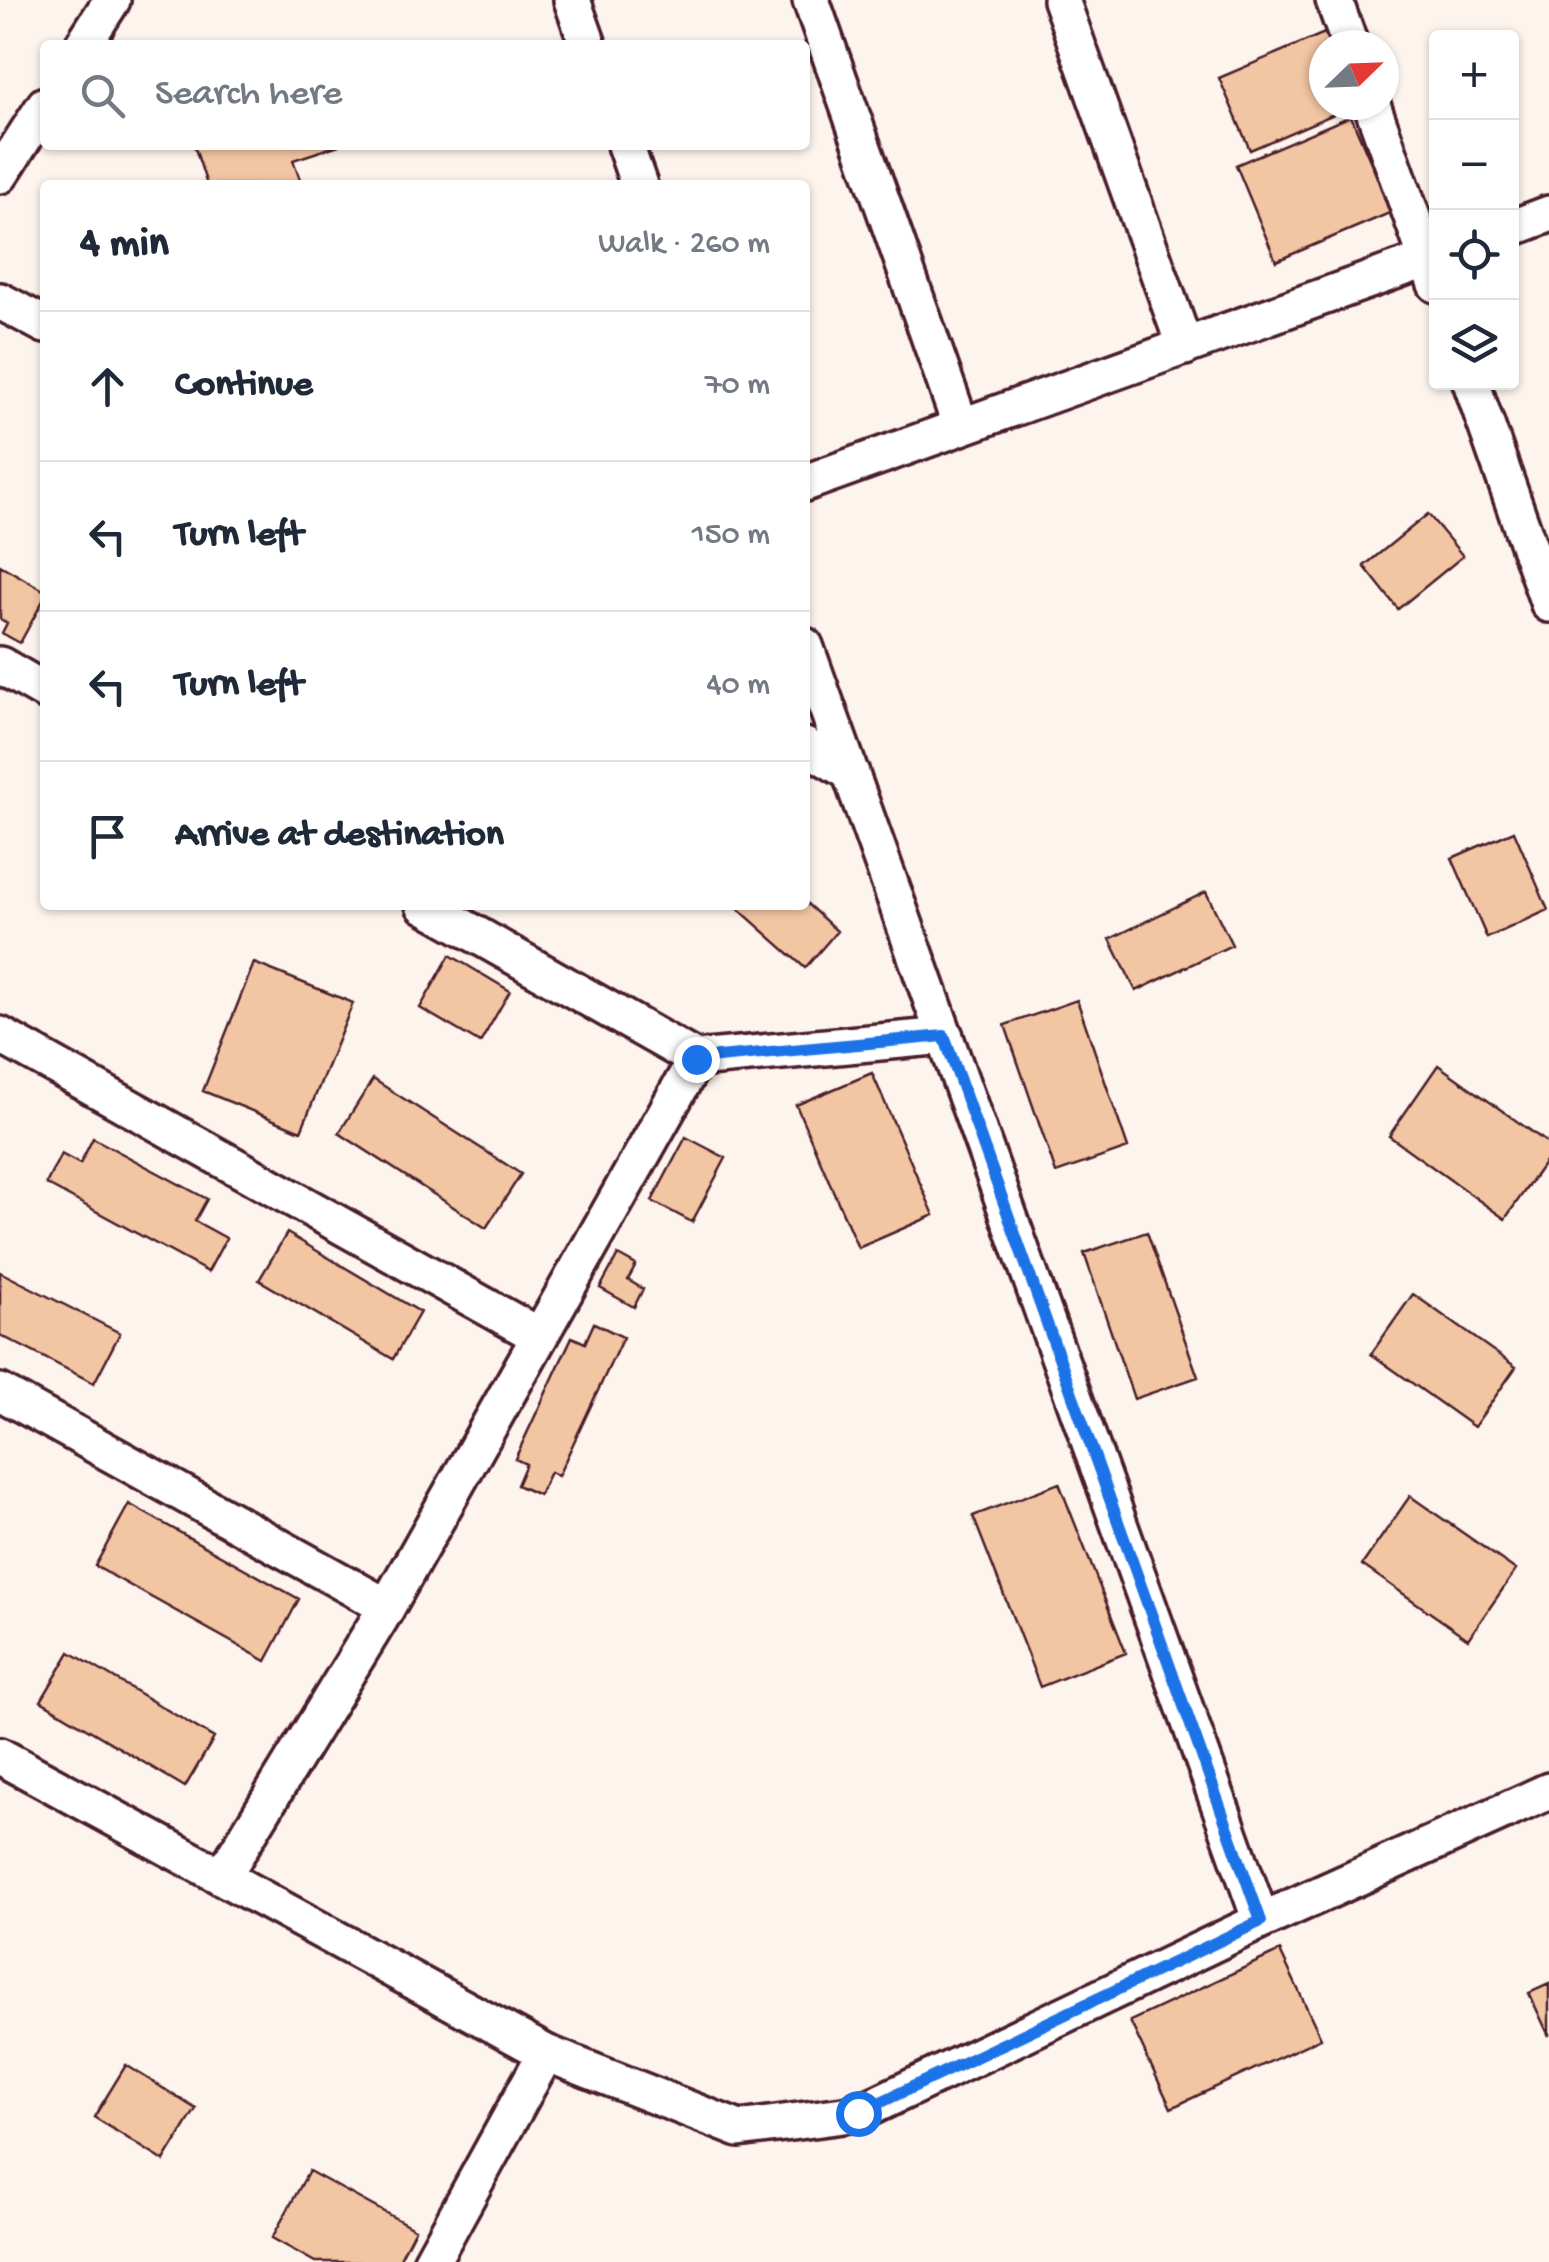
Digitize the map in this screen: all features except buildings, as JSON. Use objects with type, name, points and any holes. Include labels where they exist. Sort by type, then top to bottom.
[{"type":"street","points":[[87,40],[112,0]]},
{"type":"street","points":[[572,0],[586,40]]},
{"type":"street","points":[[811,0],[961,427]]},
{"type":"street","points":[[1060,0],[1185,347]]},
{"type":"street","points":[[1334,0],[1345,30]]},
{"type":"street","points":[[0,175],[40,113]]},
{"type":"street","points":[[1378,120],[1429,254]]},
{"type":"street","points":[[627,150],[637,180]]},
{"type":"street","points":[[1519,225],[1549,214]]},
{"type":"street","points":[[810,481],[1185,347],[1429,269]]},
{"type":"street","points":[[0,302],[40,322]]},
{"type":"street","points":[[1474,390],[1549,604]]},
{"type":"street","points":[[810,660],[1261,1921]]},
{"type":"street","points":[[0,665],[40,688]]},
{"type":"street","points":[[810,749],[851,773]]},
{"type":"street","points":[[433,910],[696,1059],[944,1036]]},
{"type":"street","points":[[0,1035],[539,1336]]},
{"type":"street","points":[[222,1877],[386,1607],[696,1059]]},
{"type":"street","points":[[0,1392],[386,1607]]},
{"type":"street","points":[[0,1756],[546,2053],[738,2129],[858,2113],[1548,1789]]},
{"type":"street","points":[[431,2262],[546,2053]]},
{"type":"route","points":[[696,1059],[944,1036],[1261,1921],[858,2113]]}]
